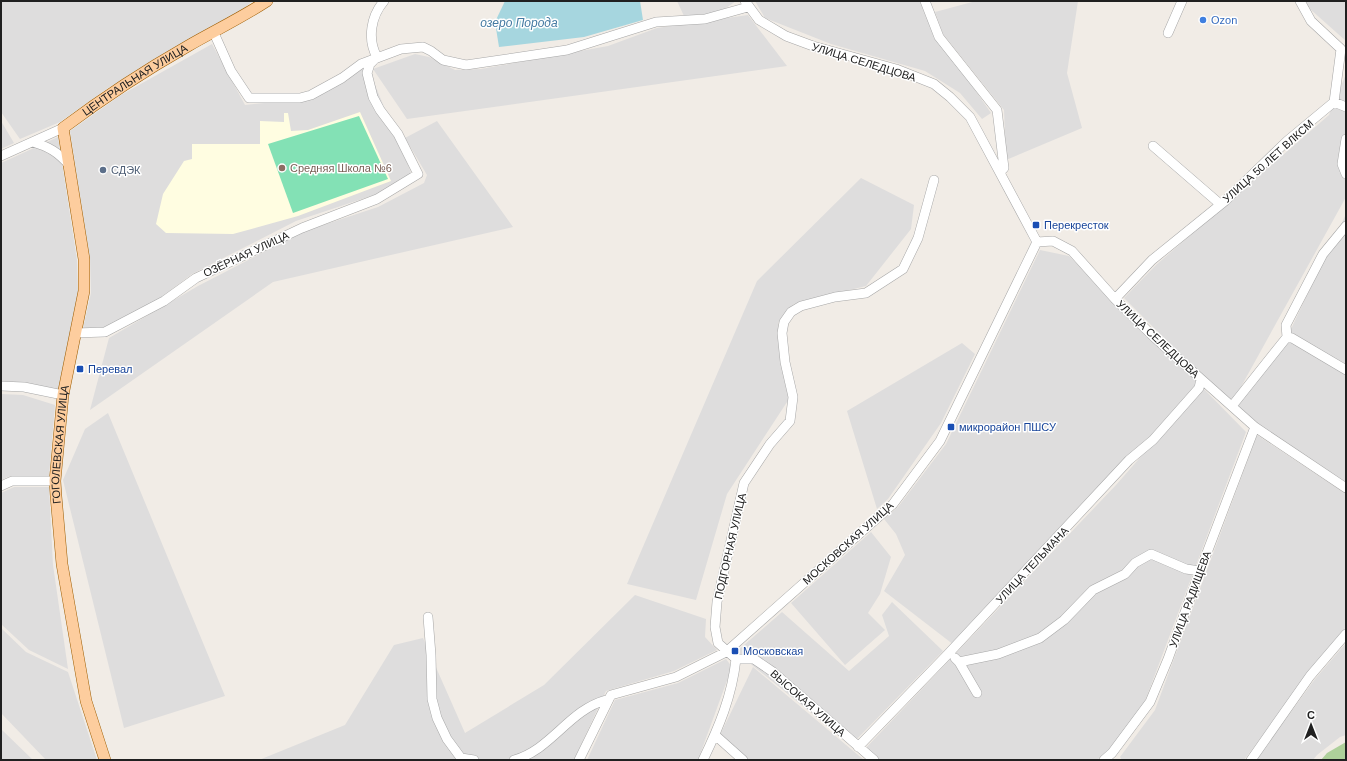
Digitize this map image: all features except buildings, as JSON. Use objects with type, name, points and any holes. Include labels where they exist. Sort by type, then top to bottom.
[{"type":"main road","name":"ЦЕНТРАЛЬНАЯ УЛИЦА","points":[[63,128],[111,92],[267,1]]},
{"type":"main road","name":"ГОГОЛЕВСКАЯ УЛИЦА","points":[[63,128],[84,259],[84,291],[63,395],[55,481],[62,564],[86,701],[105,760]]},
{"type":"street","points":[[377,57],[372,42],[372,23],[377,9],[384,1]]},
{"type":"street","points":[[925,1],[939,37],[997,110],[1004,168],[1000,172]]},
{"type":"street","points":[[1168,33],[1182,1]]},
{"type":"street","points":[[1300,1],[1311,21],[1344,49],[1334,102],[1346,107]]},
{"type":"street","points":[[214,33],[231,71],[249,98],[300,98],[311,95],[342,78],[361,64],[401,49],[423,47],[431,50],[443,60],[466,65],[567,50],[656,22],[705,19],[746,4]]},
{"type":"street","name":"УЛИЦА СЕЛЕДЦОВА","points":[[746,4],[759,20],[786,36],[813,46],[896,69],[934,84],[950,97],[970,117],[1037,242],[1052,241],[1072,251],[1115,298],[1201,379],[1255,427],[1346,488]]},
{"type":"street","name":"ОЗЁРНАЯ УЛИЦА","points":[[76,333],[105,332],[164,301],[196,278],[302,228],[377,199],[418,174],[398,134],[380,110],[373,97],[367,73],[370,64],[377,57]]},
{"type":"street","name":"УЛИЦА 50 ЛЕТ ВЛКСМ","points":[[1115,298],[1152,260],[1220,204],[1287,141],[1334,102]]},
{"type":"street","name":"ЦЕНТРАЛЬНАЯ УЛИЦА","points":[[1,156],[63,128]]},
{"type":"street","points":[[1346,139],[1342,164],[1346,174]]},
{"type":"street","points":[[33,142],[50,147],[69,165]]},
{"type":"street","points":[[1154,146],[1220,204]]},
{"type":"street","name":"ПОДГОРНАЯ УЛИЦА","points":[[726,652],[718,643],[716,627],[717,602],[744,483],[770,444],[790,421],[793,397],[785,362],[782,333],[784,322],[791,312],[801,306],[835,297],[866,293],[903,269],[918,238],[934,180]]},
{"type":"street","points":[[1232,406],[1287,337],[1286,325],[1323,254],[1346,226]]},
{"type":"street","name":"МОСКОВСКАЯ УЛИЦА","points":[[514,760],[527,755],[544,744],[575,716],[589,706],[606,700],[611,695],[676,677],[726,652],[893,504],[940,441],[1037,242]]},
{"type":"street","points":[[1287,337],[1292,338],[1346,370]]},
{"type":"street","name":"УЛИЦА ТЕЛЬМАНА","points":[[858,747],[949,653],[1129,460],[1153,440],[1199,388],[1201,379]]},
{"type":"street","points":[[1,386],[24,388],[63,395]]},
{"type":"street","name":"УЛИЦА РАДИЩЕВА","points":[[1104,760],[1114,757],[1150,702],[1168,659],[1255,427]]},
{"type":"street","points":[[1,486],[12,481],[55,481]]},
{"type":"street","points":[[959,662],[998,654],[1040,638],[1064,620],[1093,590],[1125,574],[1135,563],[1151,554],[1186,569],[1200,571]]},
{"type":"street","points":[[428,618],[432,699],[436,718],[447,739],[461,758],[474,760]]},
{"type":"street","points":[[1251,760],[1310,676],[1346,634]]},
{"type":"street","points":[[703,760],[729,700],[734,679],[736,659],[726,652]]},
{"type":"street","points":[[949,653],[959,662],[977,693]]},
{"type":"street","name":"ВЫСОКАЯ УЛИЦА","points":[[736,659],[754,659],[773,672],[874,760]]},
{"type":"street","points":[[579,760],[606,700]]},
{"type":"street","points":[[715,735],[743,760]]},
{"type":"shaded area","points":[[1,1],[252,1],[234,19],[108,88],[60,122],[20,139],[1,112]]},
{"type":"shaded area","points":[[677,1],[736,1],[719,13],[684,16]]},
{"type":"shaded area","points":[[755,1],[920,1],[948,51],[991,113],[982,119],[960,93],[925,71],[831,44],[765,18]]},
{"type":"shaded area","points":[[976,1],[1078,1],[1067,73],[1082,128],[1006,160],[1004,110],[943,34],[935,12]]},
{"type":"shaded area","points":[[1304,1],[1346,1],[1346,41],[1310,9]]},
{"type":"shaded area","points":[[748,15],[787,66],[407,119],[373,69],[415,54],[429,57],[455,70],[481,69],[608,46],[657,28]]},
{"type":"shaded area","points":[[212,44],[245,105],[303,99],[366,63],[412,175],[374,195],[296,221],[192,274],[144,310],[105,329],[83,328],[91,293],[90,259],[70,131],[121,95]]},
{"type":"shaded area","points":[[1346,74],[1346,197],[1232,403],[1203,377],[1124,298],[1156,265],[1329,115]]},
{"type":"shaded area","name":"Средняя Школа №6","points":[[360,112],[391,181],[298,216],[233,234],[166,233],[156,224],[163,194],[184,161],[192,159],[192,144],[260,144],[260,121],[284,122],[284,113],[288,113],[291,131],[308,130]]},
{"type":"shaded area","points":[[1,121],[14,143],[1,149]]},
{"type":"shaded area","points":[[437,121],[513,227],[273,282],[90,410],[109,338],[198,286],[302,232],[378,207],[424,183],[427,175],[405,138]]},
{"type":"shaded area","points":[[58,137],[77,260],[78,291],[63,390],[1,382],[1,163]]},
{"type":"shaded area","points":[[861,178],[914,205],[911,229],[866,286],[794,304],[778,323],[789,399],[727,494],[696,600],[627,584],[757,281]]},
{"type":"shaded area","points":[[1346,214],[1346,364],[1289,333]]},
{"type":"shaded area","points":[[1040,250],[1069,256],[1199,382],[1159,431],[954,645],[884,591],[905,555],[896,534],[884,519],[898,507],[946,444]]},
{"type":"shaded area","points":[[1289,340],[1346,374],[1346,487],[1327,475],[1236,407]]},
{"type":"shaded area","points":[[962,343],[975,354],[941,423],[888,499],[877,509],[847,411]]},
{"type":"shaded area","points":[[1202,387],[1246,432],[1144,704],[1114,746],[1097,760],[871,760],[861,753],[1116,485]]},
{"type":"shaded area","points":[[1,394],[23,395],[55,405],[49,476],[10,476],[1,480]]},
{"type":"shaded area","points":[[108,413],[225,696],[124,728],[63,480],[85,429]]},
{"type":"shaded area","points":[[1257,435],[1346,494],[1346,627],[1244,760],[1122,760],[1120,757],[1155,710]]},
{"type":"shaded area","points":[[14,487],[49,487],[53,565],[68,669],[29,650],[1,624],[1,493]]},
{"type":"shaded area","points":[[871,532],[891,557],[880,594],[868,613],[885,630],[845,665],[791,603]]},
{"type":"shaded area","points":[[635,595],[706,619],[705,637],[717,650],[674,671],[606,691],[574,760],[259,760],[345,725],[394,645],[423,638],[465,733],[544,685]]},
{"type":"shaded area","points":[[892,602],[943,651],[851,745],[736,652],[782,612],[849,671],[889,636],[882,615]]},
{"type":"shaded area","points":[[1,628],[26,652],[68,672],[97,760],[46,760],[1,713]]},
{"type":"shaded area","points":[[1346,643],[1346,735],[1340,737],[1317,755],[1313,760],[1256,760],[1315,679]]},
{"type":"shaded area","points":[[726,659],[732,667],[698,760],[587,760],[615,700],[678,683]]},
{"type":"shaded area","points":[[753,667],[864,760],[747,760],[719,737]]},
{"type":"shaded area","points":[[1,729],[33,760],[1,760]]},
{"type":"green space","points":[[359,116],[388,179],[293,213],[268,144]]},
{"type":"green space","points":[[1346,742],[1346,760],[1321,760],[1327,753]]},
{"type":"water","name":"озеро Порода","points":[[505,1],[640,1],[643,20],[584,37],[499,47],[495,22]]},
{"type":"place","name":"Ozon","points":[[1203,20]]},
{"type":"place","name":"Средняя Школа №6","points":[[282,168]]},
{"type":"place","name":"СДЭК","points":[[103,170]]},
{"type":"place","name":"Перекресток","points":[[1036,225]]},
{"type":"place","name":"Перевал","points":[[80,369]]},
{"type":"place","name":"микрорайон ПШСУ","points":[[951,427]]},
{"type":"place","name":"Московская","points":[[735,651]]}]
